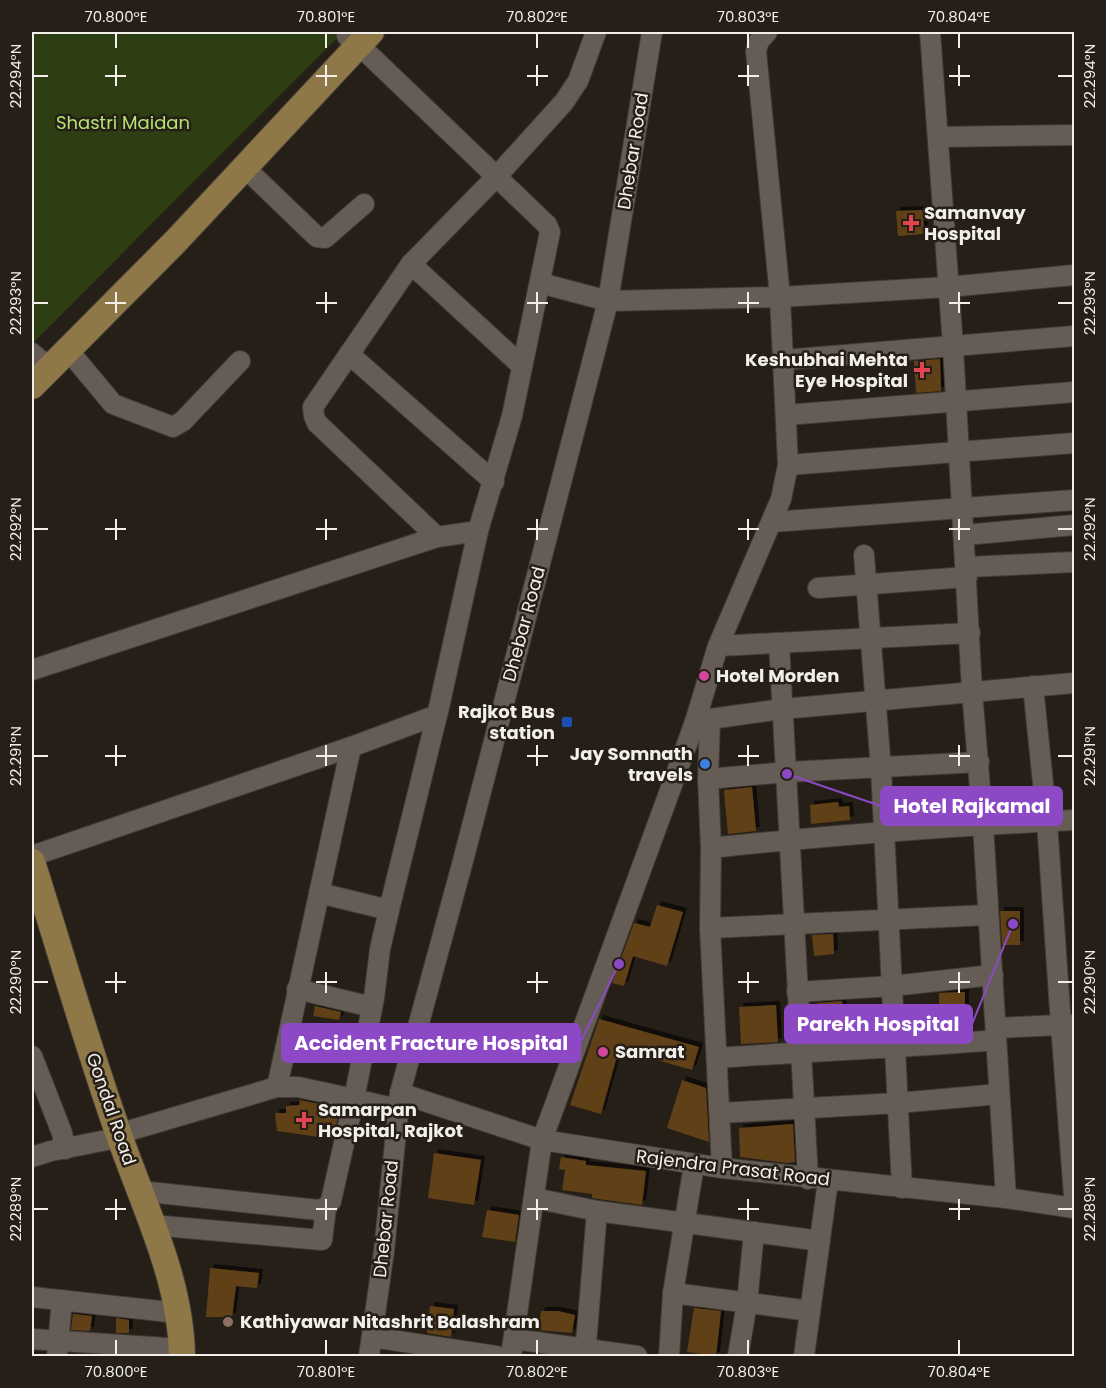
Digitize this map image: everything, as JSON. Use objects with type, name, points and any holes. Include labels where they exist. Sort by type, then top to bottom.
[{"type":"main road","points":[[32,386],[176,241],[244,167],[357,36]]},
{"type":"main road","points":[[34,359],[357,36]]},
{"type":"main road","name":"Gondal Road","points":[[32,862],[113,1137],[170,1312]]},
{"type":"main road","name":"Gondal Road","points":[[32,909],[113,1137],[140,1191],[167,1263],[174,1353]]},
{"type":"street","points":[[437,537],[317,423],[313,407],[411,264],[564,102],[578,81],[596,32]]},
{"type":"street","name":"Dhebar Road","points":[[371,1347],[384,1251],[399,1101],[608,301],[652,32]]},
{"type":"street","points":[[637,1356],[512,1348],[542,1140],[702,720],[718,646],[772,522],[785,484],[788,465],[780,297],[756,51],[759,40],[767,32]]},
{"type":"street","points":[[930,32],[960,451],[972,691],[979,762],[1006,1198]]},
{"type":"street","points":[[153,1226],[322,1240],[326,1208],[331,1202],[354,1099],[388,910],[437,715],[478,531],[512,416],[550,232],[547,225],[357,36]]},
{"type":"street","points":[[938,137],[1074,135]]},
{"type":"street","points":[[244,167],[317,237],[325,238],[364,204]]},
{"type":"street","points":[[411,264],[522,366]]},
{"type":"street","points":[[540,283],[608,301],[780,297],[948,287],[1074,276]]},
{"type":"street","points":[[784,360],[1074,336]]},
{"type":"street","points":[[68,350],[113,404],[173,427],[183,421],[240,361]]},
{"type":"street","points":[[349,354],[494,483]]},
{"type":"street","points":[[786,415],[1074,392]]},
{"type":"street","points":[[788,465],[1074,443]]},
{"type":"street","points":[[772,522],[962,510],[1074,500]]},
{"type":"street","points":[[964,535],[1074,525]]},
{"type":"street","points":[[32,670],[437,537],[478,531]]},
{"type":"street","points":[[864,555],[881,769],[902,1188]]},
{"type":"street","points":[[818,588],[1074,562]]},
{"type":"street","points":[[718,646],[970,633]]},
{"type":"street","points":[[779,643],[808,1179]]},
{"type":"street","points":[[702,720],[782,709],[1074,683]]},
{"type":"street","points":[[1033,687],[1068,1025],[1074,1196]]},
{"type":"street","points":[[32,856],[351,747],[437,715]]},
{"type":"street","points":[[702,720],[708,779],[711,848],[710,928],[722,1168]]},
{"type":"street","points":[[276,1087],[351,747]]},
{"type":"street","points":[[708,779],[787,772],[881,769],[979,762]]},
{"type":"street","points":[[711,848],[788,840],[1074,820]]},
{"type":"street","points":[[319,893],[388,910]]},
{"type":"street","points":[[710,928],[988,915]]},
{"type":"street","points":[[798,992],[892,986],[993,975]]},
{"type":"street","points":[[297,989],[372,1007]]},
{"type":"street","points":[[717,1058],[895,1048],[1068,1025]]},
{"type":"street","points":[[32,1056],[62,1133],[65,1149]]},
{"type":"street","name":"Rajendra Prasat Road","points":[[32,1157],[113,1137],[276,1087],[298,1087],[354,1099],[399,1101],[542,1140],[693,1165],[808,1179],[1006,1198],[1074,1208]]},
{"type":"street","points":[[720,1113],[898,1103],[999,1094]]},
{"type":"street","points":[[669,1356],[673,1293],[693,1165]]},
{"type":"street","points":[[804,1356],[828,1181]]},
{"type":"street","points":[[140,1191],[318,1210],[326,1208]]},
{"type":"street","points":[[534,1198],[597,1210],[820,1241]]},
{"type":"street","points":[[585,1353],[597,1210]]},
{"type":"street","points":[[738,1356],[747,1303],[754,1232]]},
{"type":"street","points":[[673,1293],[810,1311]]},
{"type":"street","points":[[32,1297],[170,1312]]},
{"type":"street","points":[[58,1349],[62,1300]]},
{"type":"street","points":[[32,1339],[58,1349],[174,1353]]},
{"type":"street","points":[[371,1347],[496,1356]]},
{"type":"green space","name":"Shastri Maidan","points":[[32,32],[343,32],[32,344]]},
{"type":"building","points":[[923,210],[924,234],[898,236],[896,211]]},
{"type":"building","points":[[940,359],[941,391],[916,393],[914,361]]},
{"type":"building","points":[[752,787],[756,831],[728,834],[725,790]]},
{"type":"building","points":[[838,802],[839,807],[849,806],[850,820],[811,824],[810,805]]},
{"type":"building","points":[[657,905],[683,912],[667,966],[633,956],[624,986],[612,983],[634,923],[650,927]]},
{"type":"building","points":[[1000,911],[1020,911],[1020,945],[1002,945]]},
{"type":"building","points":[[833,934],[834,954],[814,956],[812,935]]},
{"type":"building","points":[[965,992],[965,1010],[939,1011],[939,993]]},
{"type":"building","points":[[842,1001],[843,1017],[818,1019],[817,1003]]},
{"type":"building","points":[[776,1005],[778,1042],[741,1044],[739,1007]]},
{"type":"building","points":[[315,1006],[341,1012],[339,1020],[313,1016]]},
{"type":"building","points":[[599,1019],[699,1047],[692,1070],[619,1049],[601,1114],[570,1105]]},
{"type":"building","points":[[682,1080],[706,1088],[709,1142],[667,1128]]},
{"type":"building","points":[[300,1100],[340,1108],[333,1139],[277,1131],[275,1113],[286,1113],[286,1106],[299,1105]]},
{"type":"building","points":[[793,1124],[795,1162],[740,1157],[739,1128]]},
{"type":"building","points":[[434,1153],[481,1160],[474,1205],[428,1198]]},
{"type":"building","points":[[561,1157],[586,1161],[586,1165],[646,1171],[642,1205],[592,1198],[592,1194],[562,1190],[565,1170],[559,1169]]},
{"type":"building","points":[[487,1210],[519,1215],[515,1242],[482,1237]]},
{"type":"building","points":[[210,1268],[259,1273],[257,1288],[236,1286],[232,1317],[206,1317]]},
{"type":"building","points":[[430,1306],[454,1309],[451,1337],[427,1333]]},
{"type":"building","points":[[694,1308],[721,1311],[716,1356],[687,1352]]},
{"type":"building","points":[[541,1311],[558,1311],[575,1315],[572,1333],[538,1330]]},
{"type":"building","points":[[73,1314],[92,1316],[90,1331],[71,1330]]},
{"type":"building","points":[[116,1318],[129,1320],[129,1333],[116,1333]]},
{"type":"place","name":"Samanvay Hospital","points":[[911,223]]},
{"type":"place","name":"Keshubhai Mehta Eye Hospital","points":[[922,370]]},
{"type":"place","name":"Hotel Morden","points":[[704,676]]},
{"type":"place","name":"Rajkot Bus station","points":[[567,722]]},
{"type":"place","name":"Jay Somnath travels","points":[[705,764]]},
{"type":"place","name":"Hotel Rajkamal","points":[[787,774]]},
{"type":"place","name":"Parekh Hospital","points":[[1013,924]]},
{"type":"place","name":"Accident Fracture Hospital","points":[[619,964]]},
{"type":"place","name":"Samrat","points":[[603,1052]]},
{"type":"place","name":"Samarpan Hospital, Rajkot","points":[[304,1120]]},
{"type":"place","name":"Kathiyawar Nitashrit Balashram","points":[[228,1322]]}]
